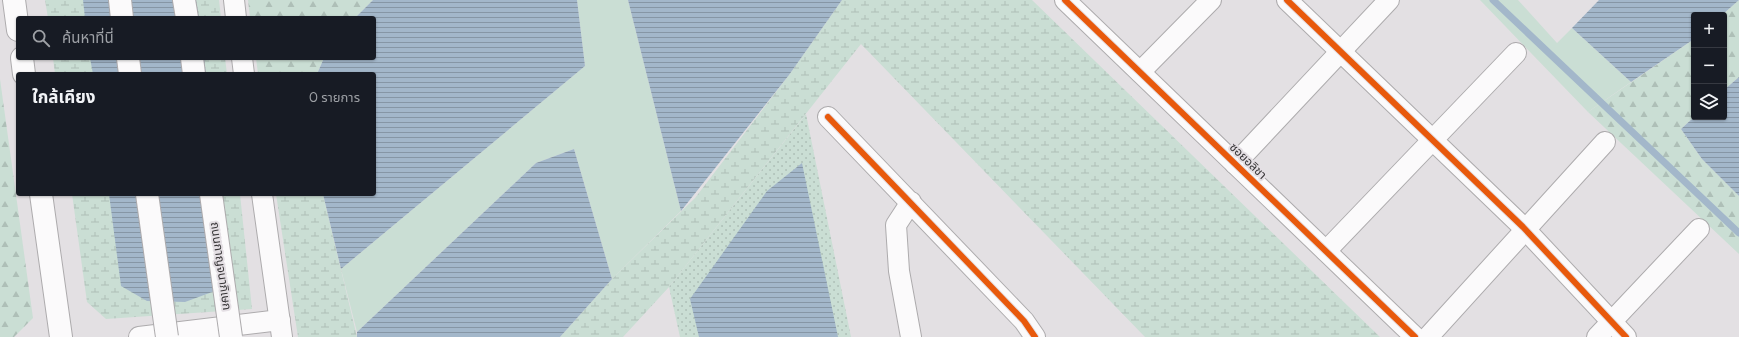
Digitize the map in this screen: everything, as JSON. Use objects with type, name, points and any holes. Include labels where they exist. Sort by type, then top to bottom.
[{"type":"main road","points":[[14,0],[16,16]]},
{"type":"main road","points":[[120,0],[122,16]]},
{"type":"main road","points":[[184,0],[187,16]]},
{"type":"main road","points":[[22,60],[24,72]]},
{"type":"main road","points":[[128,60],[130,72]]},
{"type":"main road","points":[[192,60],[194,72]]},
{"type":"main road","points":[[41,196],[61,337]]},
{"type":"main road","points":[[147,196],[167,337]]},
{"type":"main road","name":"ถนนกาญจนาภิเษก","points":[[211,196],[231,337]]},
{"type":"street","points":[[234,0],[236,16]]},
{"type":"street","name":"ซอยอลิชา","points":[[1065,0],[1415,337]]},
{"type":"street","points":[[1140,72],[1211,0]]},
{"type":"street","points":[[1287,0],[1526,230],[1626,337]]},
{"type":"street","points":[[1235,164],[1389,0]]},
{"type":"street","points":[[1326,252],[1516,53]]},
{"type":"street","points":[[242,60],[244,72]]},
{"type":"street","points":[[828,117],[1024,321],[1035,337]]},
{"type":"street","points":[[1428,337],[1605,142]]},
{"type":"street","points":[[139,337],[281,329],[262,196]]},
{"type":"street","points":[[910,202],[896,225],[899,270],[911,337]]},
{"type":"street","points":[[1597,337],[1699,229]]},
{"type":"green space","points":[[45,0],[219,0],[221,16],[48,16]]},
{"type":"green space","points":[[248,0],[373,0],[357,16],[250,16]]},
{"type":"green space","points":[[577,0],[628,0],[681,211],[612,279],[574,149],[536,163],[357,332],[341,269],[585,66]]},
{"type":"green space","points":[[842,0],[1032,0],[1380,337],[1145,337],[861,44],[669,287],[623,337],[560,337],[612,279],[695,198],[789,75]]},
{"type":"green space","points":[[1480,0],[1518,0],[1557,43],[1572,28],[1631,82],[1588,112]]},
{"type":"green space","points":[[1739,0],[1739,77],[1727,87],[1727,12],[1725,12]]},
{"type":"green space","points":[[1691,41],[1691,120],[1681,129],[1702,159],[1739,196],[1739,254],[1588,112]]},
{"type":"green space","points":[[53,60],[225,60],[227,72],[55,72]]},
{"type":"green space","points":[[256,60],[323,60],[318,72],[258,72]]},
{"type":"green space","points":[[0,79],[33,318],[14,337],[0,337]]},
{"type":"green space","points":[[806,114],[851,337],[680,337],[669,287]]},
{"type":"green space","points":[[72,196],[240,196],[252,309],[106,319],[87,302]]},
{"type":"green space","points":[[276,196],[323,196],[357,337],[298,337]]},
{"type":"water","points":[[83,0],[196,0],[199,16],[85,16]]},
{"type":"water","points":[[373,0],[577,0],[585,66],[341,269],[323,196],[376,196],[376,72],[318,72],[323,60],[376,60],[376,16],[357,16]]},
{"type":"water","points":[[628,0],[842,0],[789,75],[681,211]]},
{"type":"water","points":[[1599,0],[1739,0],[1725,12],[1691,12],[1691,41],[1631,82],[1572,28]]},
{"type":"water","points":[[90,60],[204,60],[206,72],[93,72]]},
{"type":"water","points":[[1739,77],[1739,196],[1702,159],[1681,129],[1691,120],[1727,120],[1727,87]]},
{"type":"water","points":[[574,149],[612,279],[560,337],[357,337],[357,332],[536,163]]},
{"type":"water","points":[[802,163],[838,337],[699,337],[690,299],[767,191]]},
{"type":"water","points":[[109,196],[222,196],[234,284],[185,302],[147,301],[121,286]]},
{"type":"waterway","points":[[1493,0],[1739,233]]},
{"type":"cycle path","points":[[1065,0],[1415,337]]},
{"type":"cycle path","points":[[1287,0],[1523,227],[1626,337]]},
{"type":"cycle path","points":[[828,117],[1024,321],[1035,337]]}]
